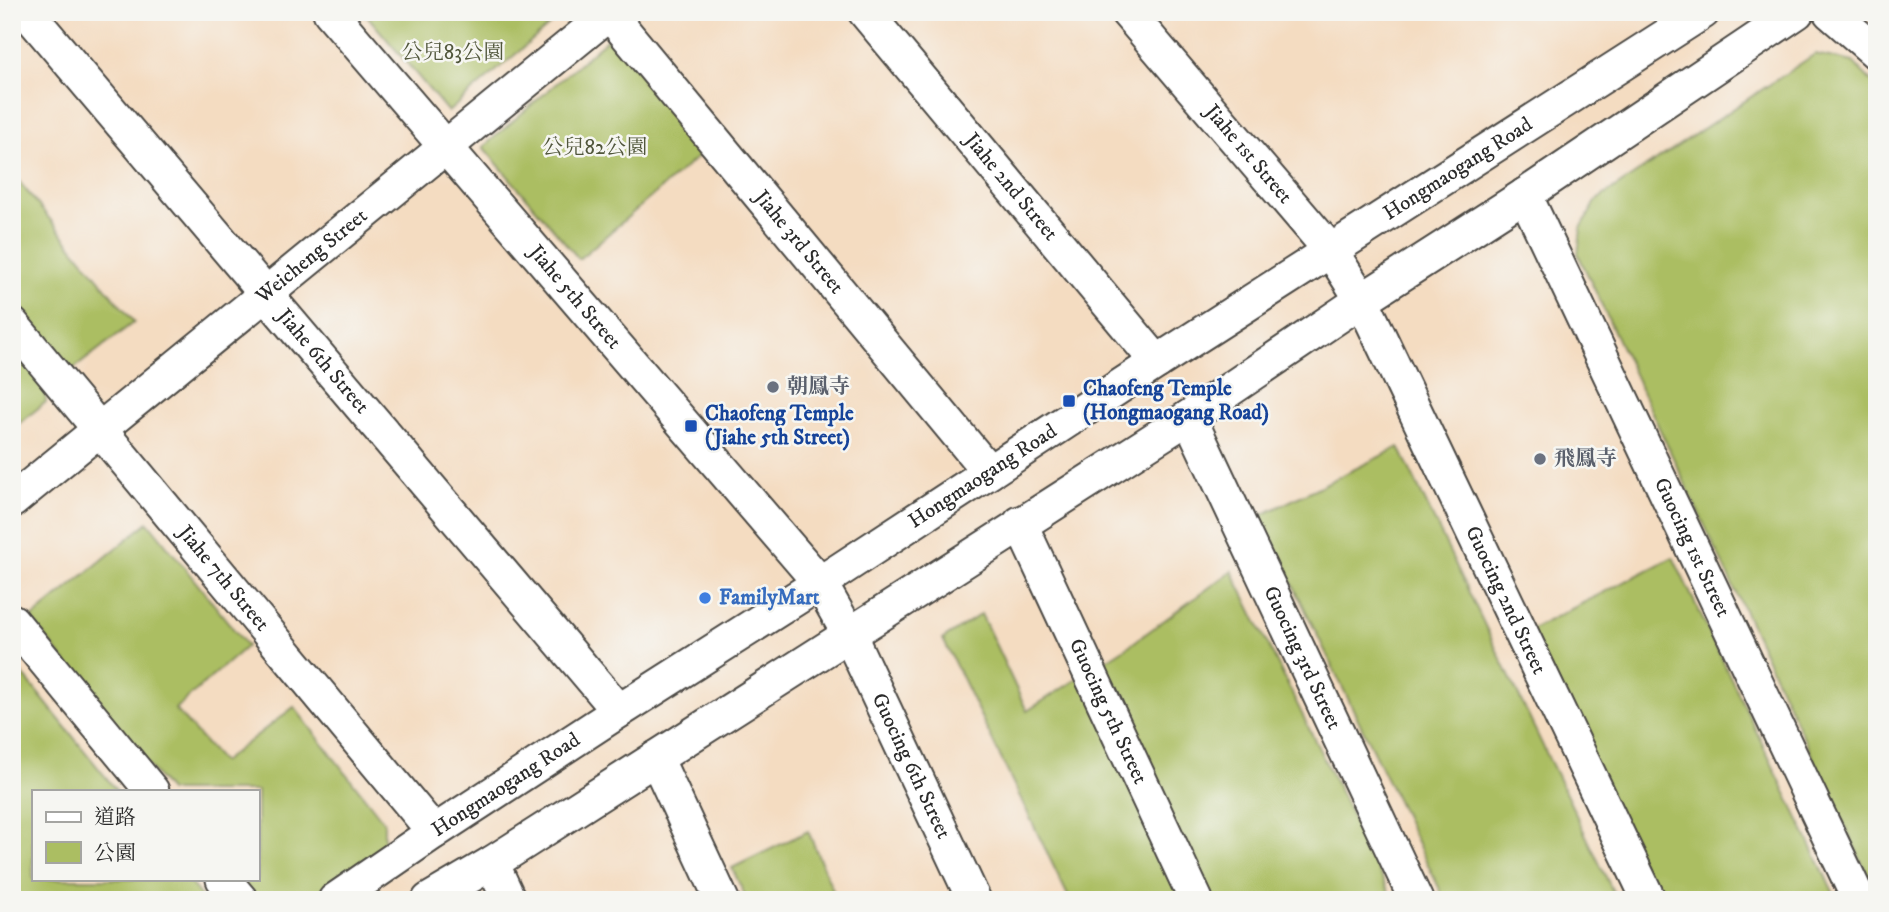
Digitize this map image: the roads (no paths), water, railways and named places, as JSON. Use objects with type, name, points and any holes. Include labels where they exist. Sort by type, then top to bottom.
[{"type":"street","name":"Jiahe 6th Street","points":[[27,12],[619,710]]},
{"type":"street","name":"Jiahe 5th Street","points":[[330,12],[820,583],[849,634]]},
{"type":"street","name":"Jiahe 2nd Street","points":[[865,12],[1157,362]]},
{"type":"street","name":"Jiahe 1st Street","points":[[1127,12],[1331,251],[1362,300]]},
{"type":"street","name":"Hongmaogang Road","points":[[335,900],[619,710],[1703,12]]},
{"type":"street","points":[[429,900],[492,863],[1189,417],[1797,12]]},
{"type":"street","points":[[1830,12],[1877,53]]},
{"type":"street","name":"Weicheng Street","points":[[12,500],[609,13]]},
{"type":"street","name":"Jiahe 3rd Street","points":[[609,13],[989,472]]},
{"type":"street","name":"Guocing 1st Street","points":[[1525,195],[1859,900]]},
{"type":"street","name":"Guocing 2nd Street","points":[[1362,300],[1649,900]]},
{"type":"street","name":"Jiahe 7th Street","points":[[12,324],[434,832]]},
{"type":"street","name":"Guocing 3rd Street","points":[[1189,417],[1416,900]]},
{"type":"street","name":"Guocing 5th Street","points":[[1020,523],[1196,900]]},
{"type":"street","points":[[12,621],[151,790]]},
{"type":"street","name":"Guocing 6th Street","points":[[849,634],[974,900]]},
{"type":"street","points":[[656,758],[722,900]]},
{"type":"street","points":[[492,863],[509,900]]},
{"type":"street","points":[[224,880],[241,900]]},
{"type":"place","name":"朝鳳寺","points":[[773,387]]},
{"type":"place","name":"Chaofeng Temple (Hongmaogang Road)","points":[[1069,401]]},
{"type":"place","name":"Chaofeng Temple (Jiahe 5th Street)","points":[[691,426]]},
{"type":"place","name":"飛鳳寺","points":[[1540,459]]},
{"type":"place","name":"FamilyMart","points":[[705,598]]},
{"type":"park label","name":"公兒83公園","points":[[453,53]]},
{"type":"park label","name":"公兒82公園","points":[[595,148]]}]
